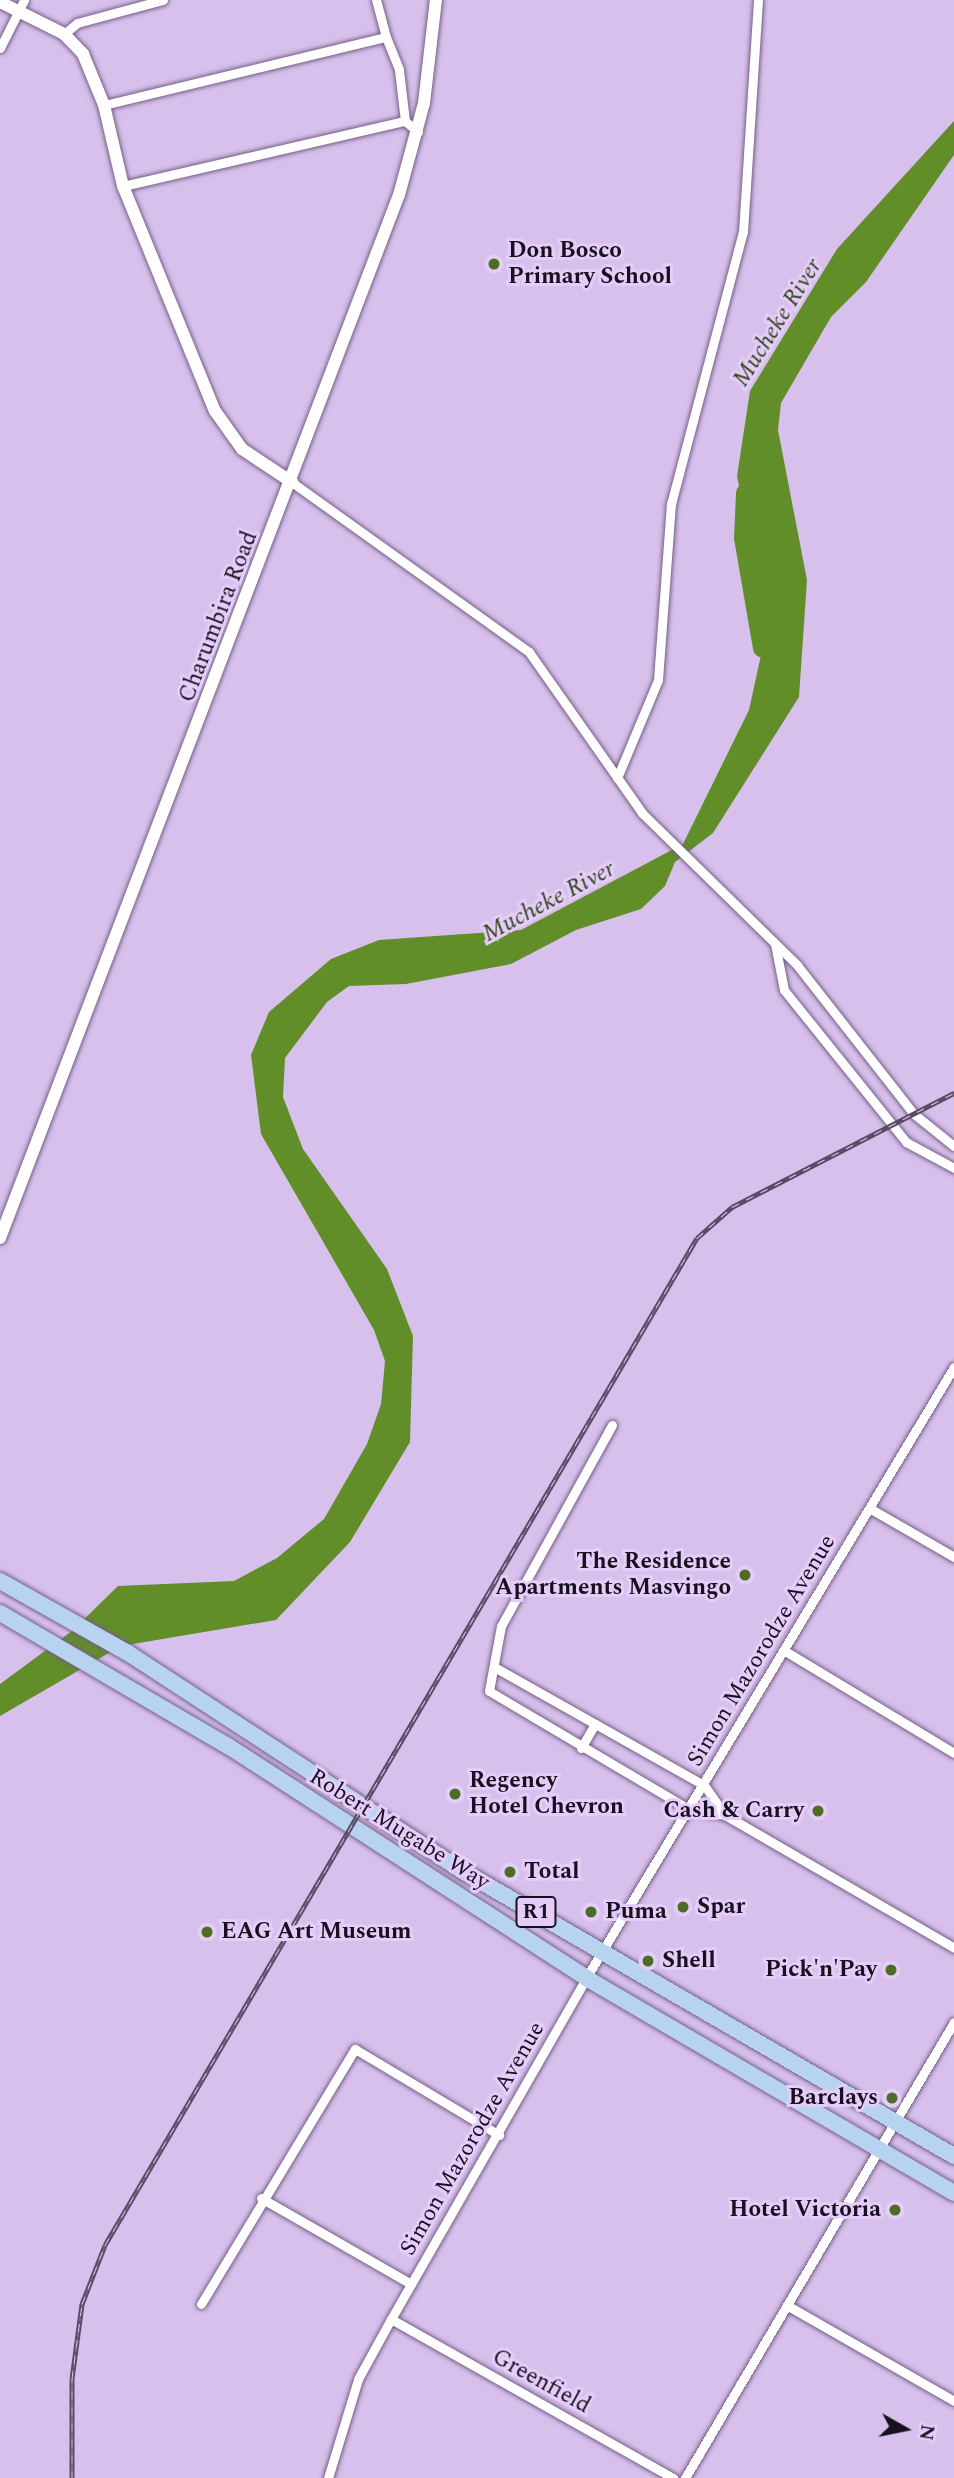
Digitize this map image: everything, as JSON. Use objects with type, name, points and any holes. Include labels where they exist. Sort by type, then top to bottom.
[{"type":"highway","name":"Robert Mugabe Way","points":[[0,1581],[128,1653],[461,1870],[604,1949],[954,2156]]},
{"type":"highway","name":"Robert Mugabe Way","points":[[0,1613],[111,1677],[350,1825],[586,1978],[954,2193]]},
{"type":"street","points":[[64,34],[77,23],[163,0]]},
{"type":"street","points":[[376,0],[399,71],[405,121],[418,131]]},
{"type":"street","name":"Charumbira Road","points":[[0,1238],[293,483],[418,131],[436,0]]},
{"type":"street","points":[[617,778],[658,680],[671,504],[743,232],[758,0]]},
{"type":"street","points":[[0,2],[21,6],[64,34],[83,54],[104,105],[123,186],[215,411],[242,449],[529,652],[617,778],[668,843],[685,862],[775,943],[914,1114],[954,1146]]},
{"type":"street","points":[[0,48],[21,6]]},
{"type":"street","points":[[104,105],[386,37]]},
{"type":"street","points":[[123,186],[405,121]]},
{"type":"street","points":[[775,943],[785,990],[906,1142],[954,1168]]},
{"type":"street","name":"Simon Mazorodze Avenue","points":[[328,2478],[358,2379],[391,2319],[499,2135],[586,1978],[690,1810],[954,1367]]},
{"type":"street","points":[[612,1424],[501,1626],[496,1668],[488,1682],[495,1699],[690,1810],[725,1815],[954,1948]]},
{"type":"street","points":[[871,1508],[954,1557]]},
{"type":"street","points":[[785,1651],[954,1753]]},
{"type":"street","points":[[496,1668],[704,1785],[725,1815]]},
{"type":"street","points":[[580,1748],[595,1724]]},
{"type":"street","points":[[685,2478],[790,2307],[954,2022]]},
{"type":"street","points":[[201,2304],[261,2198],[355,2049],[499,2135]]},
{"type":"street","points":[[261,2198],[411,2284]]},
{"type":"street","points":[[790,2307],[954,2401]]},
{"type":"street","name":"Greenfield","points":[[391,2319],[673,2478]]},
{"type":"shaded area","points":[[954,121],[954,155],[866,282],[831,317],[781,403],[778,430],[807,580],[799,697],[713,833],[675,862],[665,886],[641,909],[576,930],[511,964],[406,984],[349,986],[327,1002],[285,1058],[283,1097],[303,1149],[387,1269],[413,1336],[410,1442],[350,1542],[276,1620],[121,1646],[0,1716],[0,1684],[72,1631],[118,1586],[234,1581],[277,1558],[324,1519],[367,1444],[381,1404],[385,1361],[374,1330],[261,1134],[251,1055],[269,1012],[331,959],[379,940],[521,930],[683,844],[749,710],[763,646],[762,599],[737,476],[750,391],[837,249]]},
{"type":"waterway","name":"Mucheke River","points":[[745,493],[743,538],[762,648]]},
{"type":"railway","points":[[72,2478],[72,2379],[82,2304],[105,2245],[697,1238],[732,1207],[954,1093]]},
{"type":"place","name":"Don Bosco Primary School","points":[[494,264]]},
{"type":"place","name":"The Residence Apartments Masvingo","points":[[745,1575]]},
{"type":"place","name":"Regency Hotel Chevron","points":[[455,1794]]},
{"type":"place","name":"Cash & Carry","points":[[818,1811]]},
{"type":"place","name":"Total","points":[[510,1872]]},
{"type":"place","name":"Spar","points":[[683,1907]]},
{"type":"place","name":"Puma","points":[[591,1912]]},
{"type":"place","name":"EAG Art Museum","points":[[207,1932]]},
{"type":"place","name":"Shell","points":[[648,1961]]},
{"type":"place","name":"Pick'n'Pay","points":[[891,1970]]},
{"type":"place","name":"Barclays","points":[[892,2098]]},
{"type":"place","name":"Hotel Victoria","points":[[895,2210]]}]
